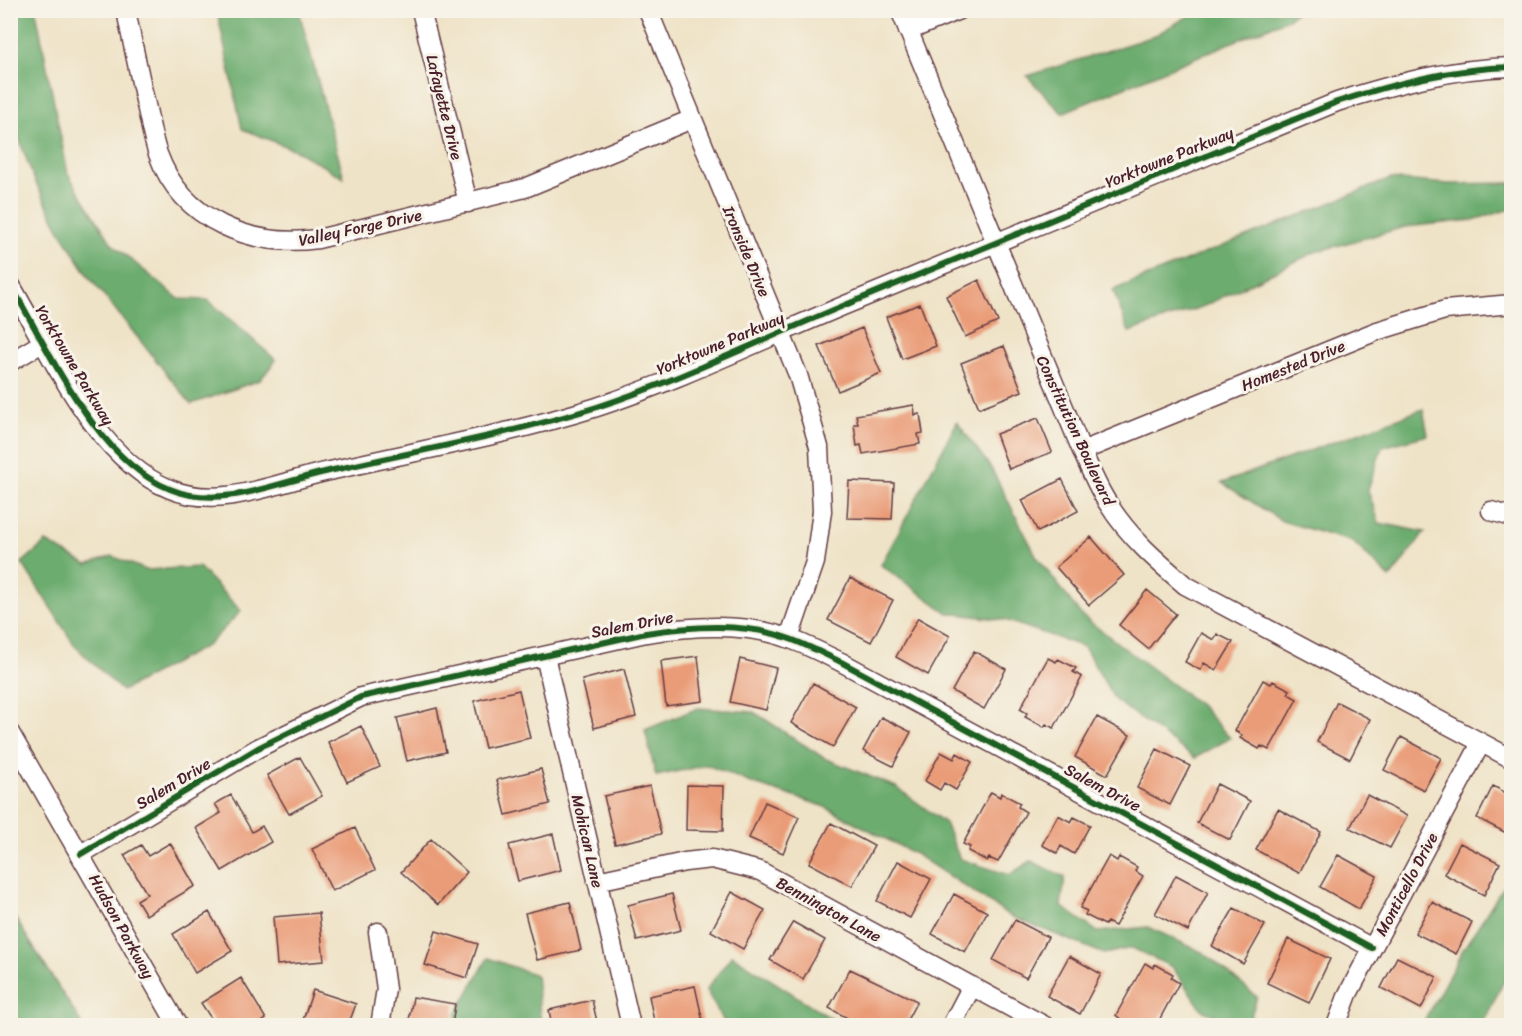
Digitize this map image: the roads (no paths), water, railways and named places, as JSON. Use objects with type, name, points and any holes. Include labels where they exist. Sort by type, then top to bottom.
[{"type":"street","name":"Valley Forge Drive","points":[[126,10],[158,154],[179,192],[216,222],[264,240],[292,242],[318,239],[525,188],[692,119]]},
{"type":"street","name":"Lafayette Drive","points":[[421,10],[468,203]]},
{"type":"street","name":"Ironside Drive","points":[[648,10],[798,375],[819,447],[822,511],[815,562],[789,638]]},
{"type":"street","name":"Constitution Boulevard","points":[[900,10],[994,243],[1082,451],[1108,504],[1130,534],[1185,585],[1480,745],[1512,759]]},
{"type":"street","points":[[908,31],[959,10]]},
{"type":"street","name":"Yorktowne Parkway","points":[[10,284],[87,417],[116,453],[133,467],[168,489],[217,497],[475,439],[595,407],[668,381],[994,243],[1349,98],[1382,87],[1452,73],[1512,67]]},
{"type":"street","name":"Homested Drive","points":[[1082,451],[1394,325],[1445,310],[1512,304]]},
{"type":"street","points":[[10,362],[44,342]]},
{"type":"street","points":[[1491,512],[1512,517]]},
{"type":"street","name":"Salem Drive","points":[[81,854],[258,748],[361,697],[680,628],[749,630],[789,638],[851,668],[1372,948]]},
{"type":"street","name":"Mohican Lane","points":[[545,656],[631,1026]]},
{"type":"street","name":"Hudson Parkway","points":[[10,733],[178,1026]]},
{"type":"street","name":"Monticello Drive","points":[[1336,1026],[1348,994],[1480,745]]},
{"type":"street","name":"Bennington Lane","points":[[597,881],[685,862],[712,859],[760,871],[1045,1026]]},
{"type":"street","points":[[378,932],[386,989],[380,1026]]},
{"type":"street","points":[[951,1026],[972,986]]}]
